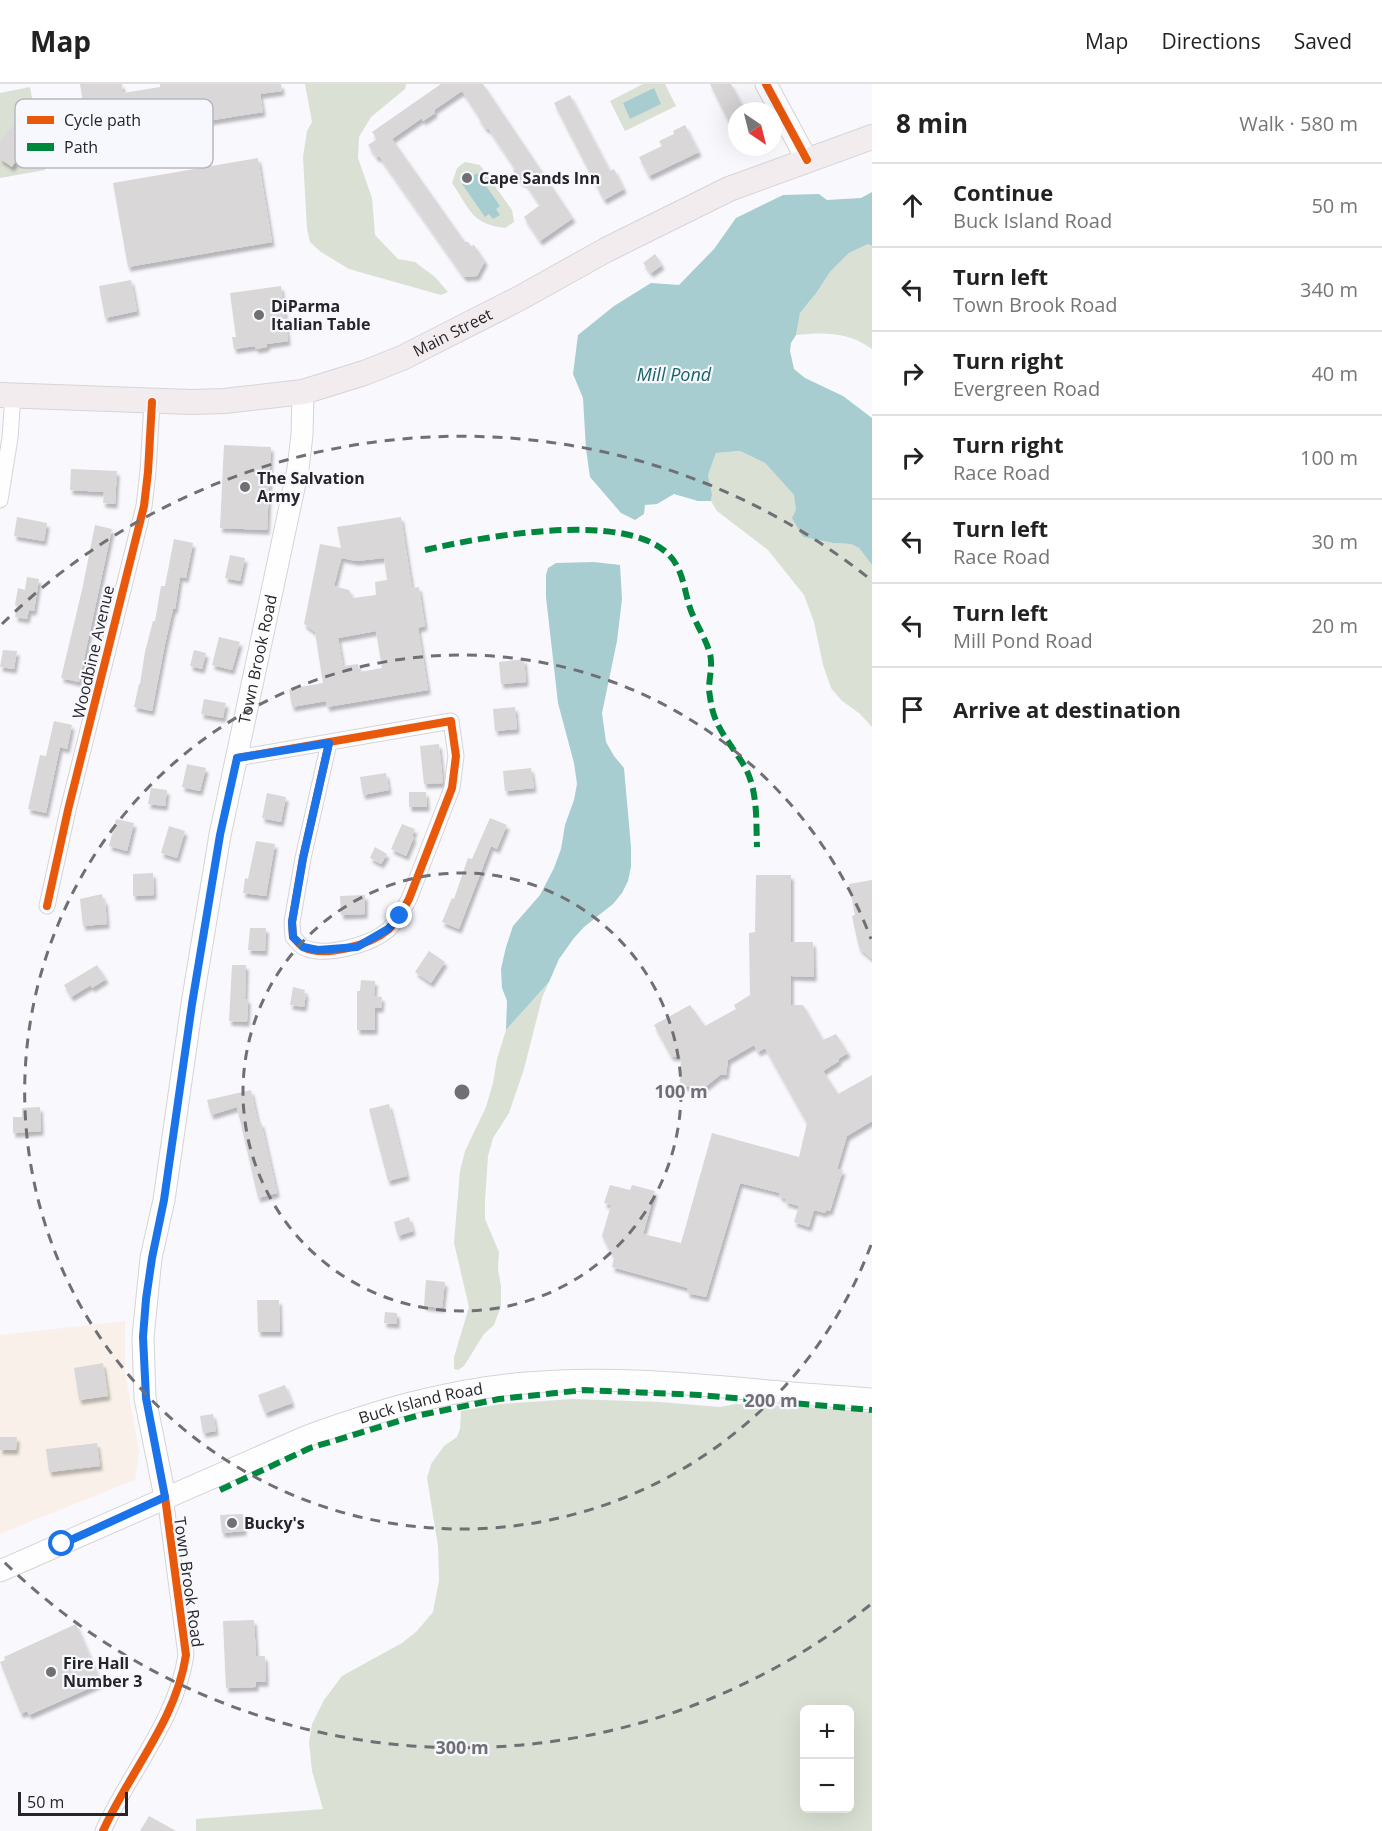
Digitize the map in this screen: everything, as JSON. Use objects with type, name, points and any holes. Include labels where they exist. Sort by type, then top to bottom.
[{"type":"main road","points":[[766,84],[807,160]]},
{"type":"main road","name":"Main Street","points":[[7,395],[152,402],[224,401],[303,392],[364,373],[402,357],[520,298],[606,249],[729,189],[872,137]]},
{"type":"main road","name":"Town Brook Road","points":[[165,1497],[146,1398],[143,1337],[146,1299],[164,1200],[192,1004],[220,835],[298,469],[303,392]]},
{"type":"main road","name":"Buck Island Road","points":[[0,1571],[305,1437],[353,1420],[443,1395],[483,1388],[564,1380],[632,1380],[872,1399]]},
{"type":"street","points":[[0,500],[6,467],[7,395]]},
{"type":"street","name":"Woodbine Avenue","points":[[47,906],[68,810],[144,506],[152,402]]},
{"type":"street","points":[[237,758],[451,721],[456,756],[452,788],[409,899],[400,916],[388,929],[362,944],[348,948],[318,950],[303,947],[293,937],[292,922],[303,858],[329,743]]},
{"type":"street","name":"Town Brook Road","points":[[103,1831],[171,1708],[183,1675],[186,1655],[165,1497]]},
{"type":"shaded area","points":[[305,84],[406,84],[405,89],[371,117],[359,137],[358,158],[372,198],[375,235],[398,259],[415,262],[435,277],[448,292],[441,295],[349,269],[321,252],[310,242],[307,229],[303,157],[307,131],[312,122]]},
{"type":"shaded area","points":[[643,84],[665,84],[676,106],[625,131],[610,101]]},
{"type":"shaded area","points":[[30,87],[32,99],[15,99],[15,168],[45,168],[45,170],[0,178],[0,93]]},
{"type":"shaded area","points":[[465,162],[480,165],[512,210],[514,222],[505,228],[494,226],[478,219],[468,208],[452,183],[457,168]]},
{"type":"shaded area","points":[[868,244],[872,246],[872,349],[854,339],[836,334],[796,335],[800,313],[830,272],[849,253]]},
{"type":"shaded area","points":[[740,451],[765,463],[794,495],[803,537],[851,544],[859,548],[872,565],[872,727],[860,714],[841,700],[831,688],[823,665],[814,622],[804,595],[768,550],[717,511],[711,501],[708,475],[716,453]]},
{"type":"shaded area","points":[[549,982],[542,998],[524,1069],[509,1113],[493,1138],[488,1156],[485,1219],[499,1252],[501,1306],[494,1325],[484,1334],[464,1366],[458,1370],[454,1369],[454,1357],[469,1307],[454,1243],[460,1171],[465,1151],[486,1107],[506,1030]]},
{"type":"shaded area","points":[[125,1321],[125,1372],[139,1453],[135,1480],[0,1534],[0,1335]]},
{"type":"shaded area","points":[[572,1399],[720,1407],[735,1404],[808,1407],[872,1412],[872,1831],[196,1831],[196,1819],[323,1809],[312,1771],[309,1742],[312,1724],[324,1700],[342,1676],[402,1643],[417,1631],[433,1612],[439,1580],[438,1546],[427,1478],[431,1464],[444,1446],[457,1437],[461,1411],[500,1404]]},
{"type":"water","points":[[654,88],[661,104],[630,119],[623,103]]},
{"type":"water","points":[[477,173],[500,206],[496,209],[500,215],[493,219],[489,214],[485,217],[462,184]]},
{"type":"water","name":"Mill Pond","points":[[872,192],[872,246],[868,244],[849,253],[830,272],[800,313],[790,351],[794,369],[805,378],[843,396],[872,418],[872,565],[859,548],[851,544],[803,537],[792,518],[796,510],[794,495],[765,463],[740,451],[716,453],[708,475],[711,501],[698,501],[674,494],[657,504],[645,505],[644,514],[635,520],[621,513],[590,477],[583,398],[573,374],[578,335],[614,306],[651,283],[679,285],[714,249],[736,218],[783,195],[819,194],[827,200],[861,198]]},
{"type":"water","points":[[594,562],[620,565],[622,599],[617,641],[602,713],[606,742],[624,768],[631,867],[622,893],[613,904],[574,938],[559,959],[549,982],[506,1030],[507,1001],[502,988],[501,969],[506,947],[513,926],[540,895],[554,868],[577,784],[574,763],[558,703],[546,597],[546,575],[548,568],[556,563]]},
{"type":"building","points":[[80,84],[122,84],[123,93],[160,87],[160,84],[281,84],[282,91],[260,94],[263,112],[213,120],[213,99],[82,99]]},
{"type":"building","points":[[441,84],[483,84],[573,218],[540,241],[524,217],[540,205],[524,181],[522,183],[513,170],[515,168],[462,91],[434,110],[435,113],[423,121],[422,118],[392,139],[465,242],[471,246],[474,245],[485,261],[477,276],[464,277],[379,156],[377,158],[368,145],[377,139],[372,132]]},
{"type":"building","points":[[710,84],[731,84],[740,102],[728,102],[728,120]]},
{"type":"building","points":[[570,95],[610,171],[614,169],[624,189],[604,200],[554,103]]},
{"type":"building","points":[[15,124],[15,162],[12,167],[0,159],[0,141]]},
{"type":"building","points":[[685,125],[699,152],[649,176],[639,157],[662,146],[659,141],[674,134],[673,131]]},
{"type":"building","points":[[258,158],[272,242],[128,267],[113,183],[200,168],[213,168],[213,166]]},
{"type":"building","points":[[655,254],[662,265],[651,273],[643,263]]},
{"type":"building","points":[[131,280],[137,311],[105,318],[99,286]]},
{"type":"building","name":"DiParma Italian Table","points":[[281,286],[288,341],[267,344],[267,347],[256,349],[255,346],[234,349],[232,337],[236,337],[230,293]]},
{"type":"building","name":"The Salvation Army","points":[[224,445],[271,447],[267,530],[220,528]]},
{"type":"building","points":[[71,469],[117,471],[115,504],[103,503],[104,492],[70,490]]},
{"type":"building","points":[[17,517],[47,523],[44,541],[14,536]]},
{"type":"building","points":[[401,517],[412,588],[419,587],[425,626],[418,628],[428,690],[327,707],[326,701],[292,707],[289,689],[323,683],[315,632],[304,624],[320,544],[341,548],[337,527]],"holes":[[[342,556],[342,558],[356,561],[384,558],[387,580],[375,582],[376,595],[353,598],[349,590],[334,586]],[[376,631],[382,668],[359,672],[358,664],[343,666],[338,638]]]},
{"type":"building","points":[[95,525],[112,529],[79,682],[61,678]]},
{"type":"building","points":[[174,539],[193,543],[186,578],[180,577],[152,711],[134,707],[161,586],[165,586]]},
{"type":"building","points":[[230,555],[245,558],[240,581],[225,578]]},
{"type":"building","points":[[27,577],[39,579],[34,611],[29,610],[27,619],[15,617],[17,606],[15,605],[18,588],[25,590]]},
{"type":"building","points":[[219,637],[240,642],[232,670],[212,665]]},
{"type":"building","points":[[3,650],[17,651],[14,669],[0,667]]},
{"type":"building","points":[[194,650],[206,653],[202,669],[190,666]]},
{"type":"building","points":[[524,659],[526,682],[501,684],[499,662]]},
{"type":"building","points":[[204,699],[226,703],[223,718],[201,714]]},
{"type":"building","points":[[515,707],[517,729],[495,731],[493,709]]},
{"type":"building","points":[[54,721],[72,725],[67,749],[60,747],[46,813],[28,809],[40,755],[46,756]]},
{"type":"building","points":[[439,744],[443,783],[424,784],[420,746]]},
{"type":"building","points":[[187,764],[206,768],[200,791],[182,787]]},
{"type":"building","points":[[531,768],[534,788],[505,791],[503,771]]},
{"type":"building","points":[[386,773],[389,790],[363,795],[360,777]]},
{"type":"building","points":[[151,788],[167,790],[165,806],[148,804]]},
{"type":"building","points":[[409,792],[426,792],[427,807],[409,807]]},
{"type":"building","points":[[267,793],[286,797],[281,822],[262,818]]},
{"type":"building","points":[[490,818],[507,825],[497,849],[491,846],[459,929],[442,922],[452,898],[454,899],[468,858],[472,859]]},
{"type":"building","points":[[116,819],[134,823],[127,851],[109,846]]},
{"type":"building","points":[[402,824],[415,829],[406,856],[391,849]]},
{"type":"building","points":[[169,826],[185,831],[177,858],[161,853]]},
{"type":"building","points":[[256,841],[275,844],[266,896],[243,893]]},
{"type":"building","points":[[375,847],[387,854],[381,864],[370,858]]},
{"type":"building","points":[[153,873],[154,895],[133,896],[133,874]]},
{"type":"building","points":[[756,875],[791,875],[791,942],[813,942],[814,977],[791,976],[791,1005],[803,1005],[823,1040],[836,1034],[848,1053],[823,1071],[838,1094],[872,1075],[872,1121],[847,1136],[837,1169],[843,1170],[830,1211],[826,1210],[825,1213],[814,1210],[809,1227],[794,1222],[799,1206],[785,1202],[786,1199],[779,1196],[780,1193],[740,1183],[706,1297],[687,1293],[688,1288],[612,1267],[614,1258],[602,1236],[611,1205],[604,1203],[610,1185],[630,1190],[632,1185],[655,1191],[643,1234],[681,1243],[712,1133],[799,1157],[807,1123],[765,1048],[758,1052],[754,1045],[728,1060],[726,1075],[720,1075],[705,1087],[680,1086],[681,1057],[671,1056],[654,1025],[690,1005],[705,1026],[736,1009],[734,1005],[750,995],[749,933],[755,932]]},
{"type":"building","points":[[872,880],[872,959],[859,948],[852,916],[855,915],[849,884]]},
{"type":"building","points":[[102,894],[105,900],[107,924],[83,926],[80,899]]},
{"type":"building","points":[[365,895],[365,914],[341,915],[340,896]]},
{"type":"building","points":[[250,928],[266,928],[265,951],[248,950]]},
{"type":"building","points":[[429,951],[445,962],[431,983],[415,972]]},
{"type":"building","points":[[97,965],[106,979],[71,997],[64,985]]},
{"type":"building","points":[[232,965],[246,965],[247,1022],[229,1021]]},
{"type":"building","points":[[361,980],[375,981],[374,996],[382,997],[381,1008],[375,1008],[375,1030],[357,1030],[357,991],[360,991]]},
{"type":"building","points":[[293,987],[305,990],[304,1007],[290,1005]]},
{"type":"building","points":[[251,1090],[258,1123],[261,1122],[277,1193],[258,1198],[237,1107],[211,1115],[207,1100]]},
{"type":"building","points":[[389,1104],[407,1176],[388,1181],[369,1109]]},
{"type":"building","points":[[40,1107],[41,1131],[13,1133],[13,1117],[22,1117],[22,1108]]},
{"type":"building","points":[[409,1217],[413,1231],[398,1236],[394,1222]]},
{"type":"building","points":[[426,1280],[445,1282],[442,1308],[424,1306]]},
{"type":"building","points":[[257,1300],[279,1300],[280,1332],[258,1332]]},
{"type":"building","points":[[385,1312],[397,1313],[397,1324],[384,1323]]},
{"type":"building","points":[[103,1363],[108,1396],[79,1400],[74,1368]]},
{"type":"building","points":[[285,1385],[292,1403],[265,1413],[258,1395]]},
{"type":"building","points":[[213,1414],[216,1431],[203,1433],[200,1416]]},
{"type":"building","points":[[0,1437],[17,1437],[16,1450],[0,1450]]},
{"type":"building","points":[[97,1443],[100,1466],[49,1472],[46,1449]]},
{"type":"building","name":"Bucky's","points":[[243,1514],[244,1531],[222,1533],[220,1515]]},
{"type":"building","points":[[254,1620],[256,1656],[265,1656],[266,1682],[256,1682],[256,1687],[226,1688],[223,1621]]},
{"type":"building","name":"Fire Hall Number 3","points":[[76,1624],[101,1683],[29,1715],[27,1711],[21,1714],[0,1662],[5,1660],[4,1657]]},
{"type":"building","points":[[149,1816],[176,1831],[140,1831]]},
{"type":"marked path","points":[[425,550],[515,534],[587,530],[619,533],[647,541],[668,554],[680,572],[690,608],[710,654],[709,690],[716,720],[749,776],[756,806],[757,847]]},
{"type":"marked path","points":[[220,1490],[310,1448],[416,1416],[499,1399],[584,1390],[699,1395],[872,1410]]},
{"type":"cycle path","points":[[766,84],[807,160]]},
{"type":"cycle path","points":[[47,906],[68,810],[144,506],[152,402]]},
{"type":"cycle path","points":[[237,758],[451,721],[456,756],[452,788],[409,899],[400,916],[388,930],[370,941],[347,948],[312,950],[303,947],[293,937],[292,922],[303,858],[329,743]]},
{"type":"cycle path","points":[[103,1831],[173,1702],[186,1655],[165,1497]]},
{"type":"place","name":"Cape Sands Inn","points":[[467,178]]},
{"type":"place","name":"DiParma Italian Table","points":[[259,315]]},
{"type":"place","name":"The Salvation Army","points":[[245,487]]},
{"type":"place","name":"Bucky's","points":[[232,1523]]},
{"type":"place","name":"Fire Hall Number 3","points":[[51,1672]]},
{"type":"route","points":[[62,1544],[165,1497],[146,1398],[143,1337],[146,1299],[164,1200],[192,1004],[220,835],[237,758],[329,743],[303,858],[292,922],[293,937],[303,947],[318,950],[357,947],[376,938],[400,916]]}]
